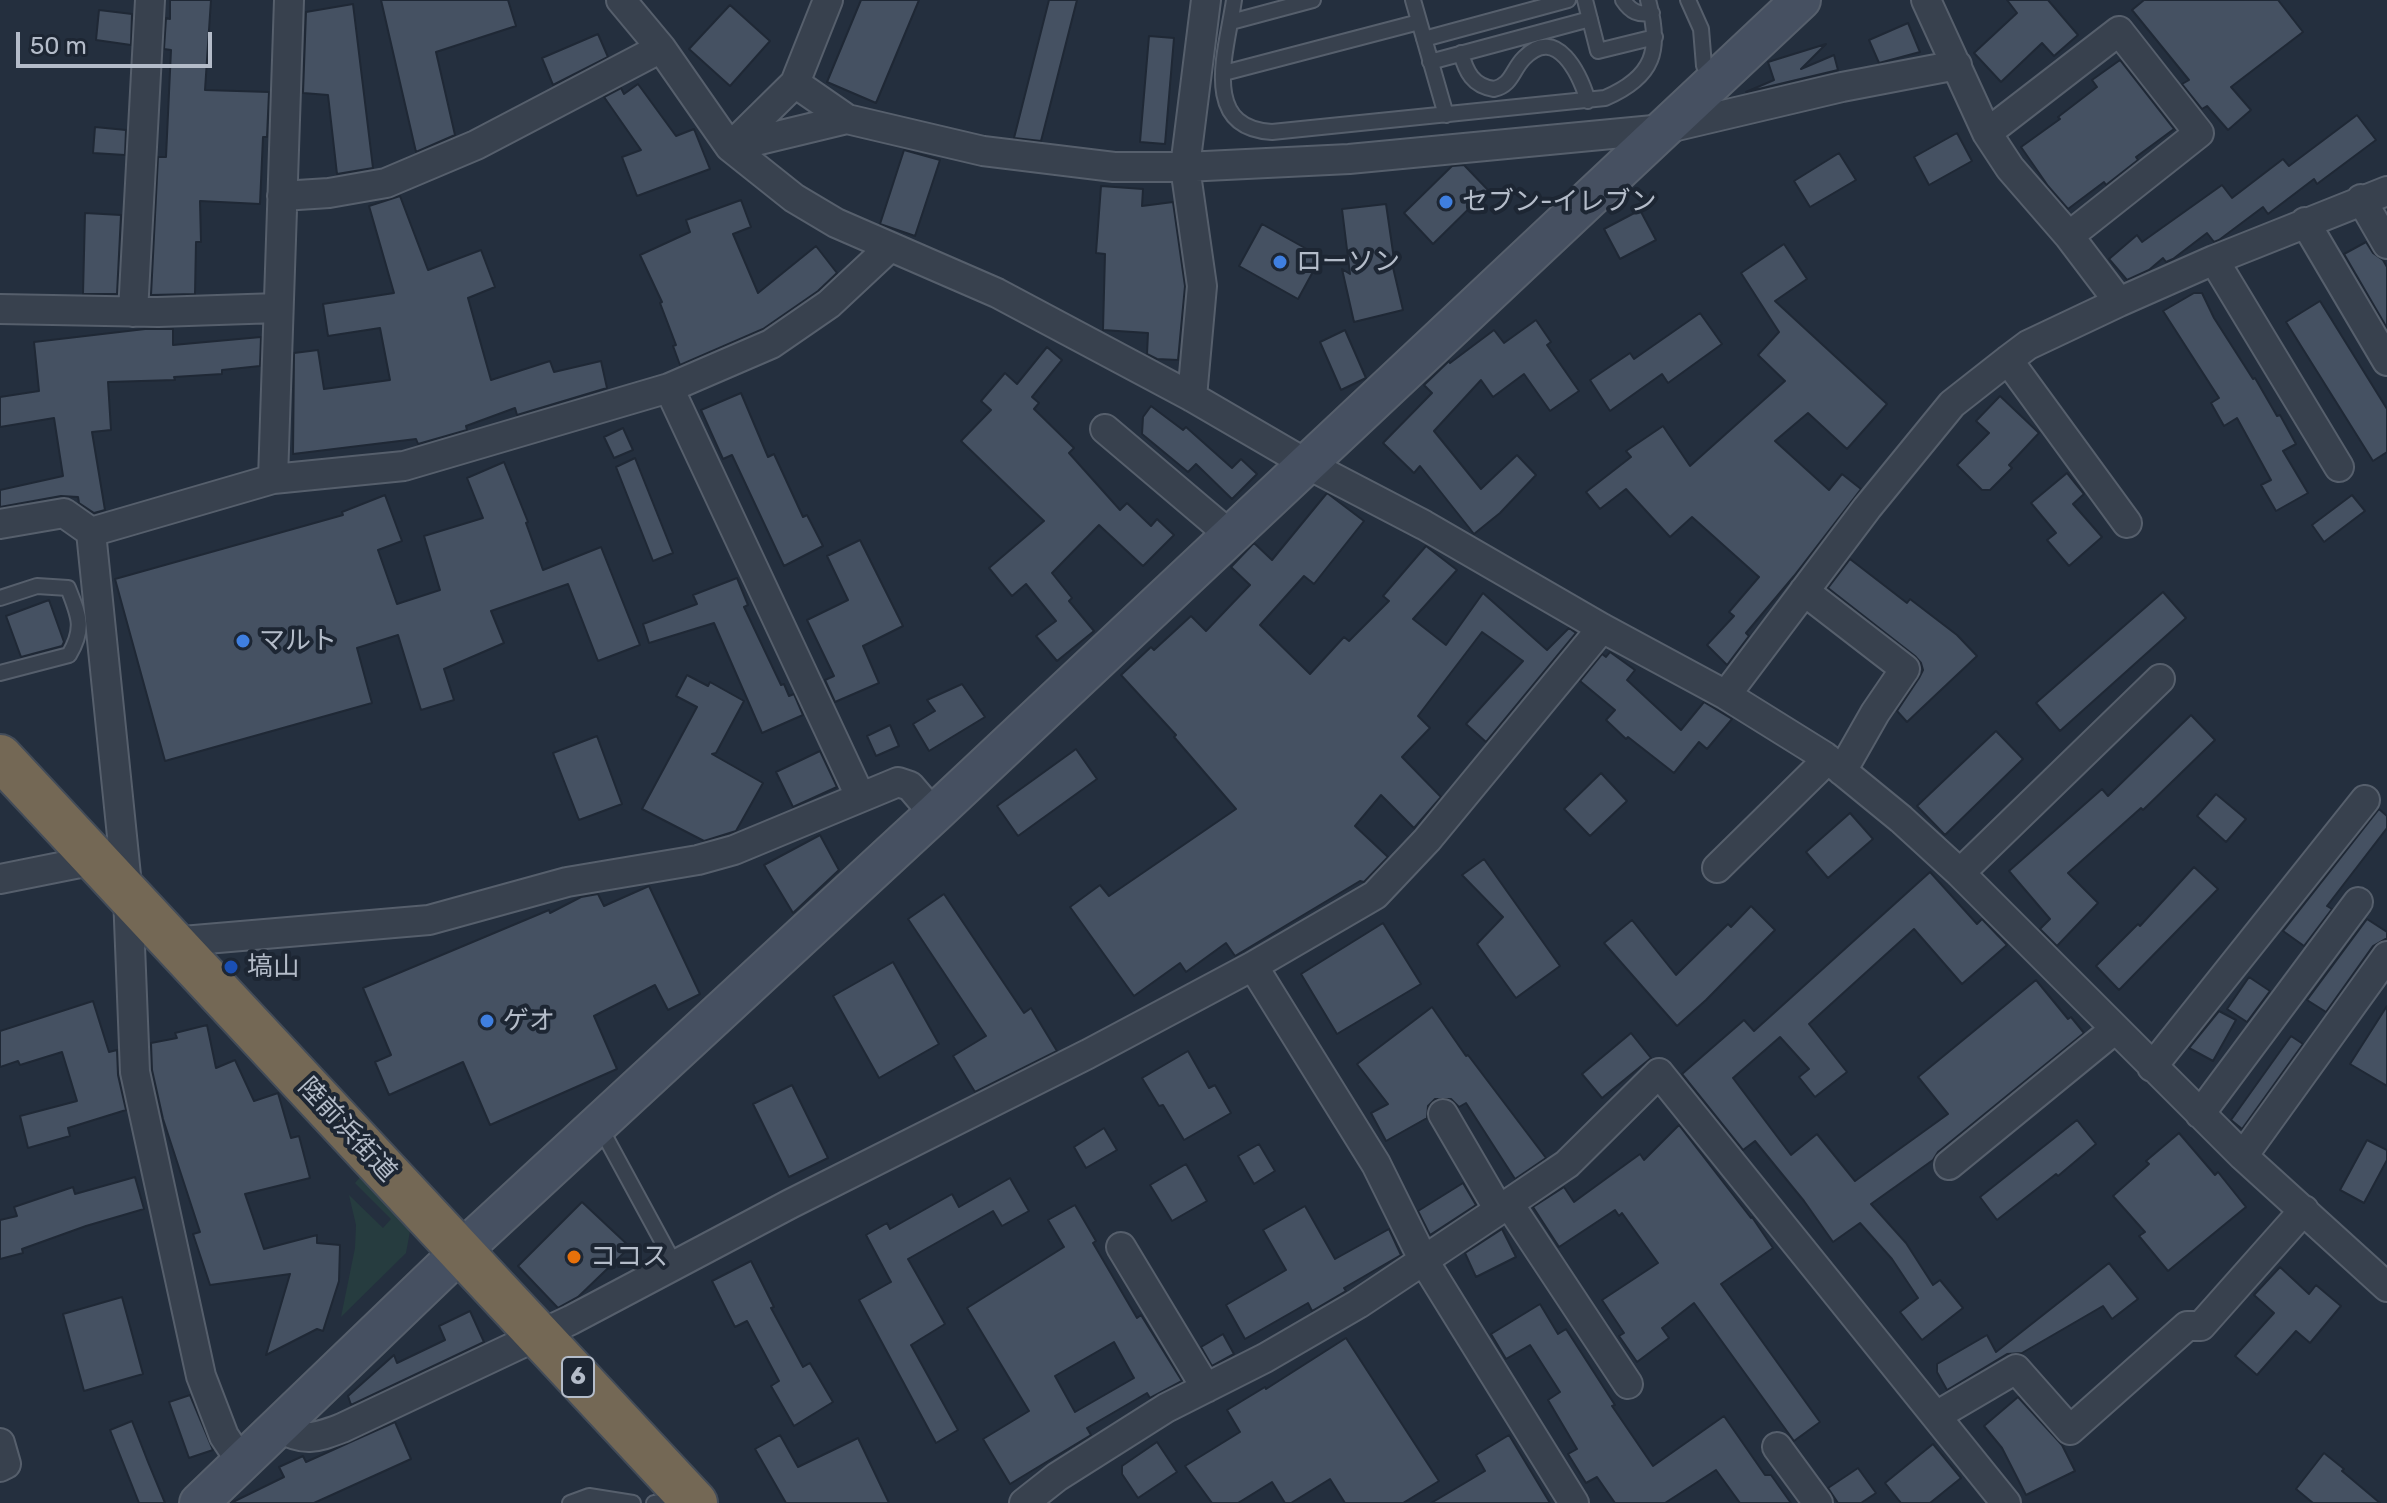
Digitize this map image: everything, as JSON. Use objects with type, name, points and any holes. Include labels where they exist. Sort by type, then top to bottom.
[{"type":"highway","name":"陸前浜街道","points":[[0,757],[539,1335],[680,1502]]},
{"type":"street","points":[[133,312],[150,0]]},
{"type":"street","points":[[273,479],[289,0]]},
{"type":"street","points":[[621,0],[661,48],[730,147],[794,198],[836,223],[997,293],[1192,397],[1307,464],[1424,525],[1602,628],[1726,695],[1835,765],[1960,873],[2243,1156],[2387,1287]]},
{"type":"street","points":[[730,147],[795,83],[828,0]]},
{"type":"street","points":[[1192,397],[1202,286],[1185,167],[1206,0]]},
{"type":"street","points":[[199,1503],[460,1252],[934,814],[1801,0]]},
{"type":"street","points":[[1926,0],[1987,133],[2010,168],[2069,236],[2119,302]]},
{"type":"street","points":[[1987,133],[2119,31],[2199,133],[2069,236]]},
{"type":"street","points":[[282,196],[329,193],[386,183],[476,145],[661,48]]},
{"type":"street","points":[[795,83],[847,119],[983,151],[1114,167],[1185,167],[1349,159],[1664,129],[1842,87],[1957,65]]},
{"type":"street","points":[[730,147],[847,119]]},
{"type":"street","points":[[1726,695],[1952,404],[2028,345],[2214,260],[2374,195],[2387,244]]},
{"type":"street","points":[[2305,222],[2387,361]]},
{"type":"street","points":[[91,532],[273,479],[404,466],[669,388],[771,344],[829,304],[890,247]]},
{"type":"street","points":[[2214,260],[2339,467]]},
{"type":"street","points":[[0,309],[133,312],[278,308]]},
{"type":"street","points":[[2008,360],[2127,523]]},
{"type":"street","points":[[669,388],[860,796]]},
{"type":"street","points":[[1105,429],[1230,535]]},
{"type":"street","points":[[0,524],[64,513],[91,532],[128,895],[135,1072],[201,1376],[224,1436],[242,1463]]},
{"type":"street","points":[[1717,868],[1835,765],[1905,669],[1804,591]]},
{"type":"street","points":[[279,1428],[298,1438],[314,1438],[539,1335],[1088,1054],[1253,966],[1375,895],[1427,840],[1602,628]]},
{"type":"street","points":[[1960,873],[2160,679]]},
{"type":"street","points":[[171,942],[429,920],[567,882],[698,860],[734,850],[898,782],[910,786],[934,814]]},
{"type":"street","points":[[2152,1067],[2365,800]]},
{"type":"street","points":[[0,879],[95,860]]},
{"type":"street","points":[[2200,1114],[2358,902]]},
{"type":"street","points":[[2243,1156],[2387,956]]},
{"type":"street","points":[[1253,966],[1376,1164],[1424,1261],[1574,1503]]},
{"type":"street","points":[[1949,1165],[2114,1030]]},
{"type":"street","points":[[1024,1503],[1057,1477],[1142,1423],[1265,1358],[1358,1304],[1504,1207],[1567,1164],[1659,1073],[2006,1503]]},
{"type":"street","points":[[1443,1114],[1628,1384]]},
{"type":"street","points":[[1936,1416],[2016,1369],[2070,1430],[2187,1326],[2201,1326],[2304,1210]]},
{"type":"street","points":[[1121,1247],[1206,1388]]},
{"type":"street","points":[[0,1443],[6,1464],[0,1467]]},
{"type":"street","points":[[1777,1447],[1818,1503]]},
{"type":"lane","points":[[1234,0],[1224,73],[1225,103],[1230,114],[1247,129],[1272,132],[1605,98],[1635,83],[1652,58],[1655,37],[1650,6]]},
{"type":"lane","points":[[1231,22],[1313,0]]},
{"type":"lane","points":[[1413,0],[1446,115]]},
{"type":"lane","points":[[1424,39],[1568,0]]},
{"type":"lane","points":[[1585,0],[1598,51],[1655,37]]},
{"type":"lane","points":[[1623,0],[1634,12],[1642,15],[1650,6]]},
{"type":"lane","points":[[1688,0],[1701,29],[1704,66],[1719,77]]},
{"type":"lane","points":[[1430,62],[1590,19]]},
{"type":"lane","points":[[1224,73],[1419,22]]},
{"type":"lane","points":[[1461,53],[1477,85],[1494,89],[1509,82],[1524,57],[1543,48],[1555,50],[1570,61],[1578,73],[1588,101]]},
{"type":"lane","points":[[0,598],[37,586],[68,588],[79,616],[79,638],[69,655],[0,673]]},
{"type":"lane","points":[[599,1124],[675,1265]]},
{"type":"lane","points":[[570,1503],[589,1496],[633,1503]]},
{"type":"green space","points":[[362,1175],[411,1226],[406,1253],[341,1317],[355,1248],[356,1225],[349,1195],[383,1228],[391,1219],[355,1183]]},
{"type":"building","points":[[170,0],[211,0],[205,90],[269,92],[267,137],[263,137],[260,204],[200,201],[201,242],[196,242],[195,294],[151,295],[158,157],[166,157],[171,50],[164,49]]},
{"type":"building","points":[[381,0],[508,0],[516,26],[436,52],[455,135],[416,152]]},
{"type":"building","points":[[861,0],[919,0],[876,103],[827,82]]},
{"type":"building","points":[[1049,0],[1077,0],[1041,141],[1014,138]]},
{"type":"building","points":[[2007,0],[2048,0],[2078,35],[2054,56],[2042,43],[2001,82],[1974,53],[2017,13]]},
{"type":"building","points":[[2144,0],[2278,0],[2303,32],[2231,87],[2251,110],[2228,130],[2207,106],[2202,109],[2182,84],[2189,80],[2132,10]]},
{"type":"building","points":[[353,4],[373,168],[337,174],[328,95],[303,93],[306,12]]},
{"type":"building","points":[[730,5],[770,41],[730,86],[689,49]]},
{"type":"building","points":[[99,10],[132,14],[131,45],[96,40]]},
{"type":"building","points":[[1908,23],[1920,52],[1879,63],[1869,40]]},
{"type":"building","points":[[598,34],[608,57],[553,85],[542,58]]},
{"type":"building","points":[[1149,36],[1174,38],[1165,144],[1140,142]]},
{"type":"building","points":[[1826,44],[1801,69],[1834,55],[1838,70],[1746,92],[1774,80],[1768,62]]},
{"type":"building","points":[[2120,60],[2174,129],[2136,157],[2138,160],[2106,185],[2104,182],[2068,209],[2021,147],[2097,87],[2092,80]]},
{"type":"building","points":[[638,84],[676,136],[694,129],[710,169],[637,196],[622,157],[641,150],[604,97],[621,88],[624,94]]},
{"type":"building","points":[[2357,115],[2376,140],[2317,184],[2314,179],[2268,214],[2263,207],[2214,242],[2207,233],[2173,259],[2166,262],[2163,258],[2149,270],[2127,280],[2109,259],[2137,235],[2142,242],[2222,185],[2232,198],[2283,159],[2289,166]]},
{"type":"building","points":[[95,127],[126,130],[125,155],[93,153]]},
{"type":"building","points":[[1957,133],[1972,161],[1929,185],[1914,157]]},
{"type":"building","points":[[904,150],[940,160],[915,236],[880,224]]},
{"type":"building","points":[[1839,153],[1856,180],[1810,207],[1794,181]]},
{"type":"building","name":"セブン-イレブン","points":[[1464,165],[1488,190],[1433,244],[1404,213],[1452,166]]},
{"type":"building","points":[[1101,186],[1143,189],[1142,206],[1173,202],[1185,286],[1178,360],[1157,359],[1147,354],[1148,333],[1103,330],[1105,254],[1096,253]]},
{"type":"building","points":[[400,196],[428,270],[481,250],[495,287],[468,298],[491,380],[550,361],[554,372],[601,361],[607,388],[517,415],[515,408],[466,426],[467,430],[418,444],[416,439],[293,454],[294,353],[318,350],[324,389],[390,380],[380,328],[328,336],[323,304],[394,293],[369,206]]},
{"type":"building","points":[[741,200],[751,227],[733,234],[758,293],[816,246],[837,273],[818,291],[763,329],[680,365],[662,302],[640,255],[690,232],[686,220]]},
{"type":"building","points":[[1386,204],[1394,259],[1391,259],[1403,310],[1354,322],[1342,269],[1350,274],[1342,209]]},
{"type":"building","points":[[1640,210],[1656,240],[1620,259],[1604,229]]},
{"type":"building","points":[[85,213],[121,215],[117,294],[83,294]]},
{"type":"building","name":"ローソン","points":[[1262,224],[1321,257],[1298,299],[1239,266]]},
{"type":"building","points":[[2366,242],[2387,267],[2387,328],[2344,254]]},
{"type":"building","points":[[1784,244],[1807,279],[1775,301],[1887,404],[1847,449],[1808,413],[1775,441],[1829,490],[1842,474],[1861,489],[1746,633],[1749,636],[1727,665],[1707,645],[1734,616],[1729,612],[1759,577],[1692,517],[1670,537],[1626,489],[1600,509],[1586,492],[1631,457],[1626,451],[1663,426],[1690,466],[1785,381],[1758,355],[1779,332],[1741,273]]},
{"type":"building","points":[[2194,293],[2202,293],[2214,318],[2277,416],[2280,415],[2296,444],[2283,451],[2308,493],[2276,511],[2261,485],[2271,480],[2237,418],[2224,426],[2211,403],[2219,398],[2163,311]]},
{"type":"building","points":[[2320,301],[2387,409],[2387,452],[2373,461],[2286,322]]},
{"type":"building","points":[[1700,313],[1722,344],[1668,383],[1662,374],[1610,411],[1590,380],[1630,353],[1634,359]]},
{"type":"building","points":[[1536,320],[1551,342],[1547,345],[1579,391],[1550,411],[1524,374],[1493,397],[1481,380],[1434,431],[1481,489],[1517,455],[1536,475],[1500,513],[1474,534],[1420,466],[1414,473],[1383,443],[1432,393],[1424,385],[1449,361],[1494,330],[1504,343]]},
{"type":"building","points":[[145,329],[173,329],[173,345],[261,337],[260,366],[222,370],[222,374],[174,377],[175,380],[108,382],[111,430],[92,432],[105,510],[94,513],[79,503],[78,497],[61,496],[0,507],[0,490],[63,476],[54,418],[0,427],[0,397],[39,391],[34,342]]},
{"type":"building","points":[[1345,330],[1366,378],[1341,390],[1320,342]]},
{"type":"building","points":[[1047,347],[1062,360],[1032,397],[1039,403],[1034,409],[1074,448],[1069,453],[1120,510],[1127,503],[1151,526],[1157,519],[1174,535],[1143,566],[1099,525],[1052,573],[1072,598],[1069,601],[1094,631],[1057,661],[1036,636],[1056,621],[1026,584],[1012,596],[989,568],[1044,521],[961,441],[991,410],[981,401],[1005,373],[1017,384]]},
{"type":"building","points":[[741,393],[768,457],[774,454],[803,517],[807,515],[823,546],[784,566],[732,455],[723,459],[701,410]]},
{"type":"building","points":[[2000,396],[2039,433],[1990,490],[1982,490],[1957,465],[1989,433],[1976,421]]},
{"type":"building","points":[[1151,406],[1183,430],[1186,427],[1232,468],[1241,459],[1257,474],[1232,499],[1196,464],[1188,472],[1142,434],[1143,417]]},
{"type":"building","points":[[623,428],[633,450],[614,458],[604,437]]},
{"type":"building","points":[[635,458],[673,553],[653,561],[616,467]]},
{"type":"building","points":[[504,462],[543,570],[601,547],[640,645],[598,661],[568,584],[491,611],[504,643],[444,669],[454,700],[421,710],[398,635],[357,648],[372,703],[165,761],[115,579],[343,515],[342,512],[385,495],[402,541],[378,550],[397,604],[440,590],[424,536],[483,518],[467,478]]},
{"type":"building","points":[[2067,473],[2084,494],[2073,504],[2102,537],[2069,566],[2047,540],[2056,533],[2031,503]]},
{"type":"building","points":[[1327,493],[1364,521],[1314,584],[1304,576],[1260,625],[1310,674],[1344,637],[1349,641],[1389,601],[1383,596],[1426,546],[1457,570],[1413,619],[1446,645],[1483,593],[1547,650],[1569,628],[1576,633],[1486,742],[1466,724],[1523,661],[1482,632],[1418,716],[1430,728],[1402,757],[1441,797],[1414,828],[1381,795],[1355,826],[1388,857],[1364,882],[1360,881],[1235,956],[1226,943],[1186,972],[1180,963],[1134,996],[1070,907],[1100,885],[1109,896],[1236,809],[1174,737],[1176,735],[1121,675],[1191,616],[1206,631],[1250,585],[1231,567],[1254,543],[1272,560]]},
{"type":"building","points":[[2352,495],[2365,511],[2324,542],[2312,525]]},
{"type":"building","points":[[860,540],[903,626],[863,646],[879,683],[835,702],[825,680],[834,676],[807,620],[848,600],[827,556]]},
{"type":"building","points":[[1850,559],[1907,603],[1910,599],[1957,635],[1977,656],[1907,722],[1897,711],[1923,670],[1921,663],[1828,588]]},
{"type":"building","points":[[737,578],[748,605],[744,607],[781,685],[784,684],[789,696],[794,694],[803,715],[762,733],[714,623],[649,643],[643,624],[697,604],[693,595]]},
{"type":"building","points":[[2163,592],[2186,618],[2060,731],[2036,703]]},
{"type":"building","points":[[49,600],[64,642],[62,646],[21,657],[6,616]]},
{"type":"building","points":[[1610,652],[1635,670],[1627,680],[1681,730],[1704,702],[1732,719],[1707,749],[1699,742],[1674,773],[1628,737],[1626,739],[1606,720],[1615,710],[1580,681],[1602,654],[1606,657]]},
{"type":"building","points":[[687,675],[708,686],[710,682],[744,701],[716,753],[712,754],[763,783],[736,831],[704,841],[642,809],[697,707],[676,696]]},
{"type":"building","points":[[962,684],[985,717],[929,751],[913,724],[935,711],[927,700]]},
{"type":"building","points":[[2191,715],[2215,740],[2143,810],[2141,808],[2068,873],[2098,903],[2057,946],[2040,929],[2050,919],[2009,871],[2102,789],[2108,796]]},
{"type":"building","points":[[890,725],[899,746],[876,756],[867,736]]},
{"type":"building","points":[[1996,731],[2023,759],[1945,835],[1917,806]]},
{"type":"building","points":[[597,736],[622,804],[579,820],[553,753]]},
{"type":"building","points":[[1076,749],[1097,779],[1018,836],[997,806]]},
{"type":"building","points":[[820,751],[837,787],[793,807],[776,772]]},
{"type":"building","points":[[1601,773],[1627,801],[1590,836],[1564,809]]},
{"type":"building","points":[[2216,794],[2246,819],[2226,842],[2197,816]]},
{"type":"building","points":[[2379,809],[2387,816],[2387,828],[2327,906],[2332,909],[2304,946],[2283,931]]},
{"type":"building","points":[[1850,813],[1873,839],[1828,878],[1806,852]]},
{"type":"building","points":[[820,835],[839,870],[793,913],[764,865]]},
{"type":"building","points":[[1484,859],[1560,966],[1516,998],[1477,944],[1503,917],[1462,875]]},
{"type":"building","points":[[2194,867],[2218,889],[2119,990],[2096,966],[2138,924],[2140,926]]},
{"type":"building","points":[[1930,872],[1977,924],[1982,919],[2007,945],[1962,984],[1914,929],[1809,1024],[1847,1072],[1815,1097],[1799,1077],[1809,1069],[1780,1037],[1733,1078],[1791,1155],[1817,1134],[1855,1181],[1948,1114],[1918,1077],[2036,980],[2068,1019],[2071,1017],[2084,1033],[1938,1152],[1933,1160],[1871,1204],[1906,1243],[1933,1285],[1940,1280],[1963,1308],[1922,1340],[1900,1312],[1918,1298],[1892,1259],[1860,1223],[1833,1242],[1755,1141],[1743,1150],[1682,1074],[1744,1020],[1754,1031]]},
{"type":"building","name":"ゲオ","points":[[649,886],[700,994],[668,1010],[655,985],[594,1016],[617,1069],[490,1125],[463,1062],[389,1095],[375,1062],[391,1055],[363,988],[549,910],[550,913],[581,897],[598,894],[604,906]]},
{"type":"building","points":[[944,894],[1024,1013],[1031,1008],[1057,1051],[975,1092],[953,1056],[986,1036],[908,919]]},
{"type":"building","points":[[1751,906],[1775,930],[1677,1026],[1604,943],[1632,920],[1676,975]]},
{"type":"building","points":[[2367,919],[2387,932],[2387,938],[2373,946],[2326,1012],[2307,1000]]},
{"type":"building","points":[[1383,923],[1421,984],[1337,1034],[1301,974]]},
{"type":"building","points":[[893,962],[939,1044],[879,1078],[833,996]]},
{"type":"building","points":[[2249,977],[2270,991],[2247,1022],[2227,1009]]},
{"type":"building","points":[[93,1001],[109,1052],[117,1050],[118,1075],[126,1110],[68,1128],[70,1136],[28,1148],[20,1116],[77,1101],[62,1052],[20,1065],[18,1061],[0,1067],[0,1031]]},
{"type":"building","points":[[2387,1006],[2387,1086],[2350,1064]]},
{"type":"building","points":[[1432,1007],[1546,1158],[1515,1179],[1466,1103],[1459,1107],[1451,1099],[1435,1099],[1428,1106],[1427,1118],[1386,1141],[1371,1113],[1388,1104],[1357,1064]]},
{"type":"building","points":[[2219,1011],[2236,1020],[2213,1061],[2189,1048]]},
{"type":"building","points":[[207,1025],[216,1068],[235,1060],[254,1101],[278,1093],[291,1138],[299,1136],[310,1178],[245,1194],[264,1249],[317,1235],[317,1243],[340,1245],[339,1281],[323,1331],[317,1329],[266,1355],[290,1274],[210,1285],[193,1234],[200,1232],[163,1119],[152,1070],[151,1043],[177,1038],[175,1033]]},
{"type":"building","points":[[1631,1033],[1651,1058],[1602,1098],[1582,1074]]},
{"type":"building","points":[[2291,1036],[2303,1044],[2242,1129],[2231,1120]]},
{"type":"building","points":[[1188,1051],[1209,1088],[1215,1085],[1231,1113],[1184,1140],[1142,1078]]},
{"type":"building","points":[[792,1085],[828,1158],[789,1177],[753,1104]]},
{"type":"building","points":[[2077,1120],[2096,1144],[1997,1220],[1980,1197]]},
{"type":"building","points":[[1679,1125],[1773,1248],[1721,1284],[1820,1422],[1794,1441],[1694,1303],[1662,1328],[1669,1338],[1637,1362],[1619,1336],[1624,1333],[1602,1300],[1658,1263],[1622,1213],[1619,1216],[1615,1210],[1559,1247],[1533,1207],[1564,1187],[1574,1202],[1640,1154],[1644,1160]]},
{"type":"building","points":[[1104,1128],[1117,1150],[1086,1168],[1074,1147]]},
{"type":"building","points":[[2179,1133],[2215,1175],[2218,1172],[2246,1207],[2168,1271],[2139,1236],[2145,1232],[2113,1196],[2149,1164],[2146,1161]]},
{"type":"building","points":[[2367,1140],[2387,1150],[2387,1160],[2364,1203],[2340,1190]]},
{"type":"building","points":[[1259,1144],[1275,1171],[1254,1184],[1238,1156]]},
{"type":"building","points":[[1186,1164],[1207,1201],[1172,1221],[1150,1185]]},
{"type":"building","points":[[135,1177],[144,1209],[86,1226],[22,1249],[23,1253],[0,1259],[0,1220],[17,1216],[14,1207],[73,1187],[75,1194]]},
{"type":"building","points":[[1010,1178],[1029,1211],[1002,1226],[993,1211],[908,1259],[945,1324],[911,1345],[958,1430],[936,1443],[859,1300],[891,1282],[866,1235],[887,1223],[890,1229],[952,1194],[959,1207]]},
{"type":"building","points":[[1463,1183],[1476,1205],[1430,1235],[1418,1211]]},
{"type":"building","name":"ココス","points":[[582,1202],[630,1247],[578,1297],[558,1308],[518,1266]]},
{"type":"building","points":[[1075,1205],[1096,1241],[1093,1243],[1137,1318],[1141,1315],[1182,1381],[1150,1398],[1147,1393],[1087,1428],[1091,1435],[1010,1484],[983,1439],[1029,1411],[967,1308],[1064,1247],[1048,1220]],"holes":[[[1114,1342],[1134,1378],[1075,1412],[1055,1376]]]},
{"type":"building","points":[[1305,1206],[1335,1259],[1389,1229],[1401,1255],[1344,1288],[1346,1291],[1312,1311],[1308,1303],[1245,1339],[1226,1305],[1286,1270],[1263,1230]]},
{"type":"building","points":[[1502,1229],[1516,1257],[1476,1277],[1465,1253]]},
{"type":"building","points":[[751,1261],[774,1307],[771,1308],[803,1367],[810,1363],[833,1402],[794,1426],[771,1386],[779,1381],[747,1321],[735,1327],[712,1281]]},
{"type":"building","points":[[2109,1263],[2138,1299],[2112,1319],[2103,1306],[2022,1353],[2007,1354],[1947,1390],[1937,1372],[1937,1364],[1987,1335],[1996,1352]]},
{"type":"building","points":[[2280,1267],[2309,1294],[2316,1285],[2341,1306],[2310,1343],[2296,1331],[2257,1375],[2235,1356],[2274,1313],[2254,1295]]},
{"type":"building","points":[[122,1297],[143,1374],[84,1391],[63,1314]]},
{"type":"building","points":[[1540,1304],[1558,1334],[1566,1329],[1615,1405],[1612,1406],[1653,1466],[1724,1416],[1765,1475],[1771,1475],[1791,1503],[1740,1503],[1716,1470],[1665,1503],[1615,1503],[1597,1477],[1586,1483],[1568,1454],[1577,1449],[1548,1400],[1560,1392],[1530,1345],[1506,1359],[1491,1334]]},
{"type":"building","points":[[470,1311],[484,1342],[351,1405],[348,1396],[394,1355],[397,1363],[445,1340],[439,1326]]},
{"type":"building","points":[[1223,1334],[1234,1354],[1212,1366],[1201,1347]]},
{"type":"building","points":[[1346,1338],[1439,1481],[1403,1503],[1345,1503],[1330,1479],[1291,1503],[1285,1503],[1272,1482],[1238,1503],[1212,1503],[1185,1466],[1240,1432],[1227,1410]]},
{"type":"building","points":[[190,1395],[213,1450],[189,1458],[169,1402]]},
{"type":"building","points":[[2018,1397],[2062,1445],[2075,1471],[2026,1495],[2002,1448],[1984,1426]]},
{"type":"building","points":[[132,1421],[165,1503],[139,1503],[110,1430]]},
{"type":"building","points":[[395,1422],[411,1459],[314,1503],[231,1503],[284,1477],[279,1467],[303,1456],[306,1462]]},
{"type":"building","points":[[780,1435],[798,1467],[858,1438],[889,1503],[786,1503],[755,1449]]},
{"type":"building","points":[[1509,1435],[1550,1503],[1431,1503],[1485,1471],[1476,1455]]},
{"type":"building","points":[[1157,1442],[1177,1472],[1138,1498],[1122,1474],[1122,1466]]},
{"type":"building","points":[[1933,1444],[1961,1478],[1930,1503],[1901,1503],[1885,1483]]},
{"type":"building","points":[[2324,1453],[2380,1503],[2313,1503],[2296,1489]]},
{"type":"building","points":[[1858,1468],[1876,1493],[1861,1503],[1838,1503],[1828,1488]]},
{"type":"place","name":"セブン-イレブン","points":[[1446,202]]},
{"type":"place","name":"ローソン","points":[[1280,262]]},
{"type":"place","name":"マルト","points":[[243,641]]},
{"type":"place","name":"塙山","points":[[231,967]]},
{"type":"place","name":"ゲオ","points":[[487,1021]]},
{"type":"place","name":"ココス","points":[[574,1257]]}]
